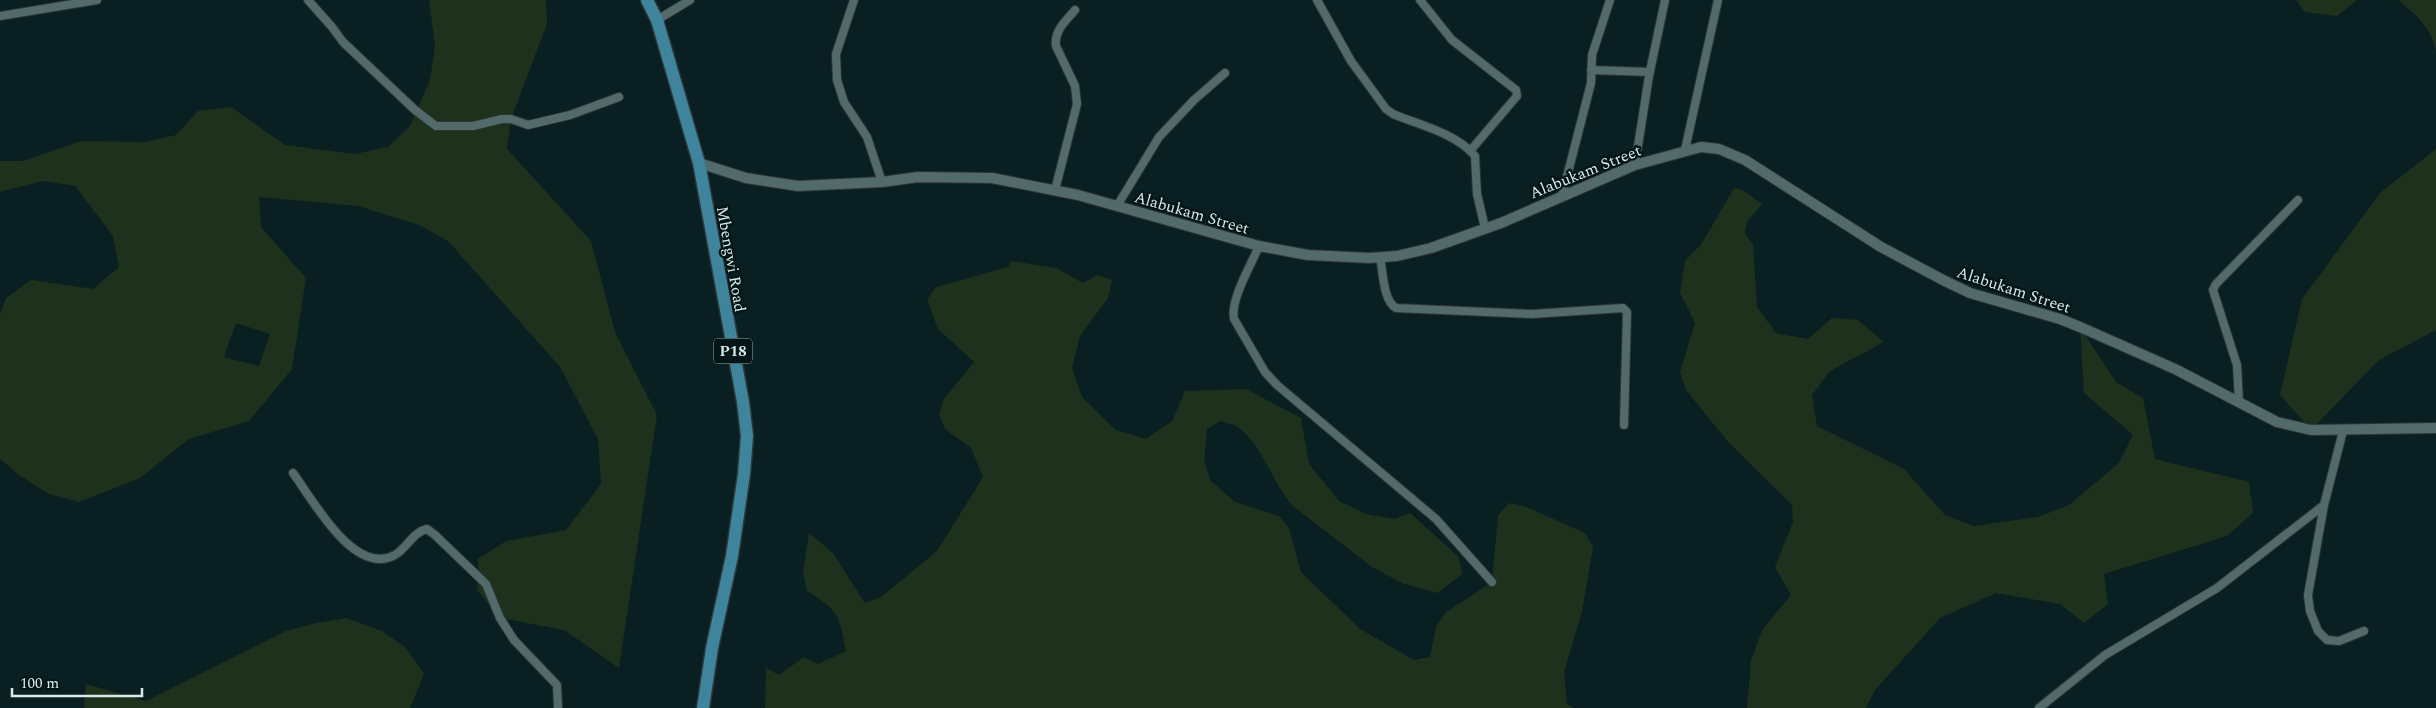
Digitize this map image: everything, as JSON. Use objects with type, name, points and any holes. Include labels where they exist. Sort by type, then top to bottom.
[{"type":"main road","name":"Mbengwi Road","points":[[647,0],[657,20],[699,162],[743,402],[747,436],[744,474],[732,556],[712,648],[703,708]]},
{"type":"street","points":[[0,16],[97,0]]},
{"type":"street","points":[[308,0],[343,42],[415,110],[436,126],[473,126],[502,119],[511,119],[528,125],[570,115],[619,97]]},
{"type":"street","points":[[854,0],[836,54],[836,80],[844,102],[867,137],[882,182]]},
{"type":"street","points":[[1317,0],[1350,61],[1386,109],[1393,114],[1445,135],[1470,151],[1474,156],[1478,194],[1485,228]]},
{"type":"street","points":[[1420,0],[1452,40],[1516,90],[1517,96],[1470,151]]},
{"type":"street","points":[[1562,196],[1591,83],[1592,55],[1610,0]]},
{"type":"street","points":[[1635,165],[1650,72],[1665,0]]},
{"type":"street","points":[[1685,150],[1718,0]]},
{"type":"street","points":[[657,20],[691,1]]},
{"type":"street","points":[[1056,190],[1077,104],[1077,95],[1056,46],[1055,37],[1060,27],[1075,10]]},
{"type":"street","points":[[1591,70],[1650,72]]},
{"type":"street","points":[[1117,206],[1159,137],[1194,100],[1225,73]]},
{"type":"street","name":"Alabukam Street","points":[[699,162],[746,178],[798,186],[882,182],[918,177],[969,176],[992,178],[1056,190],[1259,246],[1308,255],[1380,257],[1414,253],[1432,248],[1485,228],[1635,165],[1685,150],[1701,147],[1720,149],[1745,160],[1881,247],[1942,280],[1970,293],[2060,319],[2080,327],[2175,369],[2277,422],[2311,430],[2343,431],[2436,428]]},
{"type":"street","points":[[2239,402],[2237,365],[2213,290],[2216,284],[2298,200]]},
{"type":"street","points":[[1259,246],[1235,303],[1233,314],[1234,319],[1265,372],[1316,419],[1436,519],[1492,582]]},
{"type":"street","points":[[1380,257],[1388,296],[1391,305],[1396,308],[1532,314],[1623,308],[1627,312],[1624,425]]},
{"type":"street","points":[[2343,431],[2324,505],[2308,595],[2310,612],[2318,631],[2327,640],[2339,641],[2364,631]]},
{"type":"street","points":[[293,473],[340,538],[357,553],[378,560],[395,555],[421,530],[427,530],[435,535],[486,584],[500,618],[514,640],[557,685],[558,708]]},
{"type":"street","points":[[2039,708],[2105,654],[2216,588],[2324,505]]},
{"type":"green space","points":[[429,0],[546,0],[547,24],[511,119],[507,149],[591,241],[615,332],[657,415],[619,668],[564,630],[500,618],[477,590],[478,559],[506,541],[566,530],[601,484],[598,439],[560,367],[448,241],[419,225],[358,206],[259,197],[261,227],[306,278],[292,369],[249,421],[189,439],[140,478],[79,502],[49,494],[19,475],[0,459],[0,314],[6,298],[31,280],[93,289],[119,267],[113,236],[75,186],[44,181],[0,192],[0,161],[23,161],[81,141],[145,142],[176,135],[198,111],[231,107],[285,145],[355,154],[388,147],[410,126],[430,80],[435,46]],"holes":[[[236,323],[270,334],[259,366],[224,357]]]},
{"type":"green space","points":[[2296,0],[2357,0],[2337,16],[2305,12]]},
{"type":"green space","points":[[2398,0],[2436,0],[2436,51],[2431,36],[2422,22]]},
{"type":"green space","points":[[2436,149],[2436,330],[2379,360],[2311,430],[2280,395],[2302,299],[2380,193]]},
{"type":"green space","points":[[1734,188],[1743,190],[1762,204],[1747,222],[1745,233],[1753,245],[1757,307],[1776,333],[1808,339],[1832,318],[1858,320],[1884,342],[1830,371],[1812,395],[1817,426],[1904,469],[1945,515],[1974,526],[2038,517],[2069,505],[2119,463],[2133,435],[2084,393],[2080,327],[2116,382],[2143,398],[2155,459],[2249,482],[2253,513],[2227,536],[2104,574],[2108,604],[2084,623],[2060,604],[1996,593],[1940,618],[1875,690],[1866,708],[1747,708],[1751,660],[1762,630],[1791,595],[1775,567],[1793,522],[1792,505],[1729,443],[1686,390],[1680,372],[1695,323],[1680,293],[1685,261],[1702,243]]},
{"type":"green space","points":[[1011,261],[1056,268],[1083,283],[1098,275],[1112,280],[1108,298],[1080,336],[1072,368],[1082,397],[1116,430],[1146,439],[1172,421],[1185,391],[1246,389],[1301,418],[1309,464],[1339,501],[1366,514],[1395,519],[1410,513],[1459,557],[1462,574],[1438,593],[1404,584],[1372,567],[1294,507],[1279,487],[1254,444],[1238,427],[1220,421],[1207,429],[1204,462],[1211,481],[1235,502],[1279,516],[1289,528],[1301,572],[1360,629],[1414,660],[1430,657],[1436,627],[1445,613],[1492,582],[1498,515],[1509,503],[1524,506],[1585,533],[1593,547],[1582,612],[1564,672],[1567,704],[1575,708],[765,708],[766,668],[779,675],[804,657],[818,664],[846,651],[836,615],[826,604],[807,591],[803,572],[809,533],[832,552],[865,603],[881,597],[937,551],[983,477],[971,448],[945,429],[939,414],[944,399],[974,362],[938,329],[927,300],[936,287],[1008,267]]},
{"type":"green space","points":[[346,618],[382,631],[406,648],[424,674],[410,708],[84,708],[86,684],[146,701],[286,631]]}]
